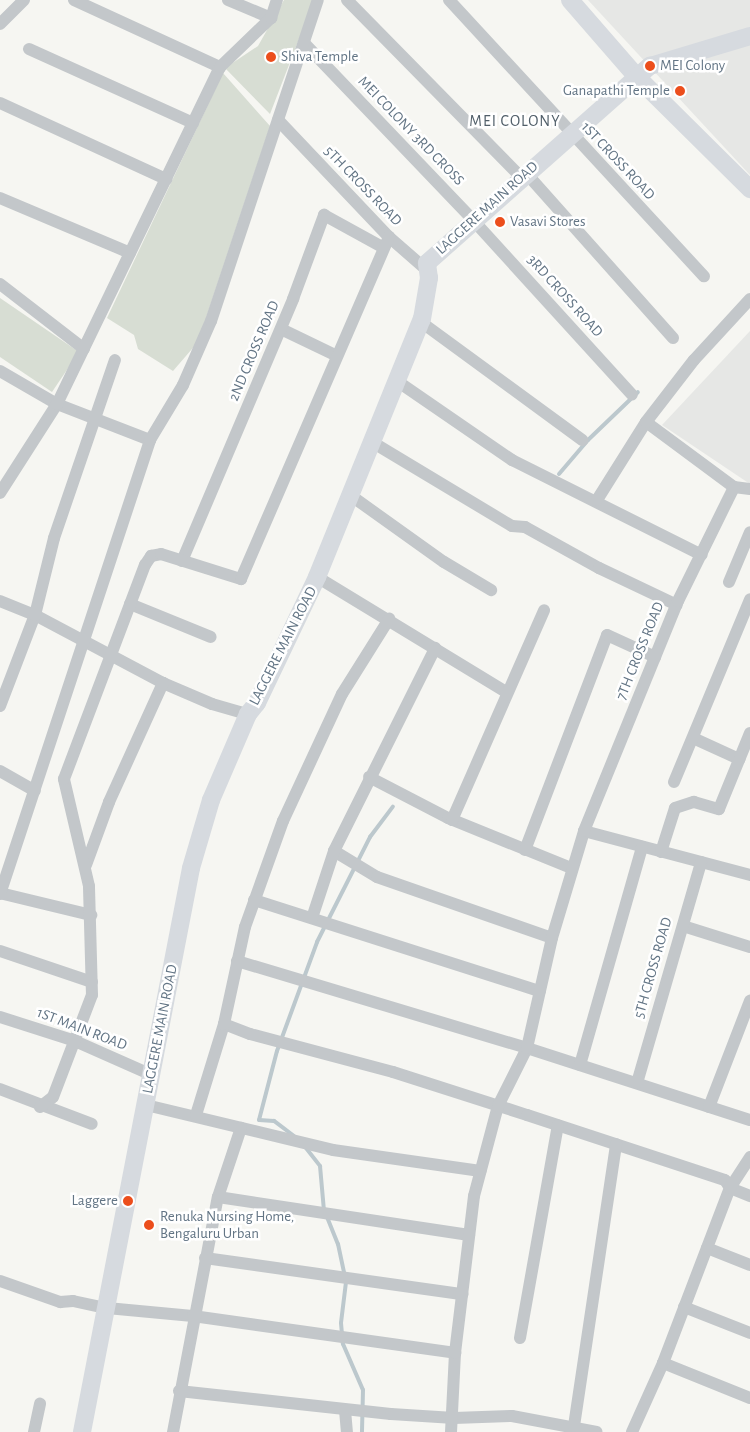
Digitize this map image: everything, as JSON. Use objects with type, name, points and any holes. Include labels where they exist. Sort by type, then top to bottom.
[{"type":"street","points":[[0,24],[24,0]]},
{"type":"street","points":[[74,0],[220,67]]},
{"type":"street","points":[[228,0],[271,18]]},
{"type":"street","points":[[0,493],[57,404],[220,67],[271,18],[277,0]]},
{"type":"street","points":[[90,915],[0,893],[150,440],[183,386],[201,346],[318,0]]},
{"type":"street","points":[[347,0],[524,175],[673,338]]},
{"type":"street","name":"1ST CROSS ROAD","points":[[449,0],[570,134],[704,276]]},
{"type":"street","points":[[570,0],[636,76],[750,189]]},
{"type":"street","name":"LAGGERE MAIN ROAD","points":[[82,1432],[191,868],[211,800],[248,714],[257,703],[317,577],[397,380],[420,322],[428,271],[427,263],[570,134],[650,66],[750,36]]},
{"type":"street","name":"MEI COLONY 3RD CROSS","points":[[304,43],[474,220]]},
{"type":"street","points":[[29,49],[193,123]]},
{"type":"street","points":[[0,103],[166,179]]},
{"type":"street","name":"5TH CROSS ROAD","points":[[278,120],[387,243],[428,271]]},
{"type":"street","points":[[0,198],[130,253]]},
{"type":"street","name":"2ND CROSS ROAD","points":[[182,560],[281,329],[324,215],[387,243]]},
{"type":"street","name":"3RD CROSS ROAD","points":[[474,220],[632,395]]},
{"type":"street","points":[[40,1107],[53,1097],[89,1009],[92,982],[90,915],[85,866],[64,779],[130,604],[151,556],[160,554],[241,579],[387,243]]},
{"type":"street","points":[[0,284],[84,349]]},
{"type":"street","points":[[597,500],[646,422],[694,360],[750,299]]},
{"type":"street","points":[[420,322],[582,440]]},
{"type":"street","points":[[281,329],[337,356]]},
{"type":"street","points":[[0,706],[35,614],[54,538],[93,418],[115,360]]},
{"type":"street","points":[[2,376],[57,404],[150,440]]},
{"type":"street","points":[[397,380],[512,460],[597,500],[702,555]]},
{"type":"street","points":[[646,422],[734,487],[750,490]]},
{"type":"street","points":[[372,442],[512,526],[525,527],[598,568],[676,605]]},
{"type":"street","name":"7TH CROSS ROAD","points":[[452,1432],[455,1353],[469,1235],[481,1171],[498,1106],[527,1048],[570,868],[584,831],[676,605],[734,487]]},
{"type":"street","points":[[350,495],[444,562],[491,590]]},
{"type":"street","points":[[729,582],[750,532]]},
{"type":"street","points":[[317,577],[389,619],[506,692]]},
{"type":"street","points":[[674,782],[750,599]]},
{"type":"street","points":[[0,601],[35,614],[110,658],[163,683],[212,704],[248,714]]},
{"type":"street","points":[[130,604],[211,637]]},
{"type":"street","points":[[452,820],[506,692],[544,610]]},
{"type":"street","points":[[196,1115],[224,1024],[237,961],[254,900],[283,821],[338,702],[389,619]]},
{"type":"street","points":[[525,850],[607,635],[655,657]]},
{"type":"street","points":[[312,918],[334,852],[369,777],[435,648]]},
{"type":"street","points":[[85,866],[109,802],[163,683]]},
{"type":"street","points":[[661,852],[676,808],[694,802],[719,809],[750,734]]},
{"type":"street","points":[[693,738],[740,758]]},
{"type":"street","points":[[0,771],[35,791]]},
{"type":"street","points":[[369,777],[452,820],[570,868]]},
{"type":"street","points":[[584,831],[750,875]]},
{"type":"street","points":[[580,1065],[642,847]]},
{"type":"street","points":[[334,852],[377,876],[552,938]]},
{"type":"street","name":"5TH CROSS ROAD","points":[[637,1083],[701,862]]},
{"type":"street","points":[[254,900],[540,991]]},
{"type":"street","points":[[683,926],[750,947]]},
{"type":"street","points":[[0,951],[92,982]]},
{"type":"street","points":[[237,961],[527,1048],[750,1120]]},
{"type":"street","points":[[709,1107],[750,1001]]},
{"type":"street","name":"1ST MAIN ROAD","points":[[0,1017],[76,1041],[152,1075]]},
{"type":"street","points":[[224,1024],[250,1034],[393,1072],[558,1125],[725,1180],[730,1188],[750,1196]]},
{"type":"street","points":[[0,1089],[40,1107],[92,1124]]},
{"type":"street","points":[[146,1105],[196,1115],[309,1145],[481,1171]]},
{"type":"street","points":[[520,1338],[558,1125]]},
{"type":"street","points":[[173,1432],[193,1316],[218,1197],[241,1128]]},
{"type":"street","points":[[574,1426],[616,1144]]},
{"type":"street","points":[[632,1432],[663,1363],[730,1188],[750,1157]]},
{"type":"street","points":[[218,1197],[469,1235]]},
{"type":"street","points":[[707,1248],[750,1265]]},
{"type":"street","points":[[205,1258],[462,1294]]},
{"type":"street","points":[[0,1281],[60,1302],[73,1301],[107,1308],[193,1316],[455,1353]]},
{"type":"street","points":[[684,1307],[750,1333]]},
{"type":"street","points":[[663,1363],[750,1398]]},
{"type":"street","points":[[179,1391],[391,1414],[454,1418],[512,1416],[574,1426],[596,1432]]},
{"type":"street","points":[[34,1432],[40,1404]]},
{"type":"street","points":[[347,1432],[351,1410]]},
{"type":"shaded area","points":[[284,0],[314,0],[270,114],[225,68],[258,46]]},
{"type":"shaded area","points":[[588,0],[750,0],[750,175]]},
{"type":"shaded area","points":[[223,73],[270,126],[198,342],[173,371],[138,349],[134,335],[107,318]]},
{"type":"shaded area","points":[[0,298],[79,352],[52,392],[0,357]]},
{"type":"shaded area","points":[[750,331],[750,484],[662,425]]},
{"type":"waterway","points":[[559,474],[588,440],[638,392]]},
{"type":"waterway","points":[[294,1136],[274,1121],[259,1120],[277,1051],[317,942],[370,837],[393,807]]},
{"type":"waterway","points":[[306,1148],[320,1166],[324,1211]]},
{"type":"waterway","points":[[327,1217],[338,1244],[346,1282],[341,1323],[343,1344],[363,1390],[362,1432]]},
{"type":"place","name":"Shiva Temple","points":[[271,57]]},
{"type":"place","name":"MEI Colony","points":[[650,66]]},
{"type":"place","name":"Ganapathi Temple","points":[[680,91]]},
{"type":"place","name":"Vasavi Stores","points":[[500,222]]},
{"type":"place","name":"Laggere","points":[[128,1201]]},
{"type":"place","name":"Renuka Nursing Home, Bengaluru Urban","points":[[149,1225]]},
{"type":"district","name":"MEI COLONY","points":[[515,121]]}]
